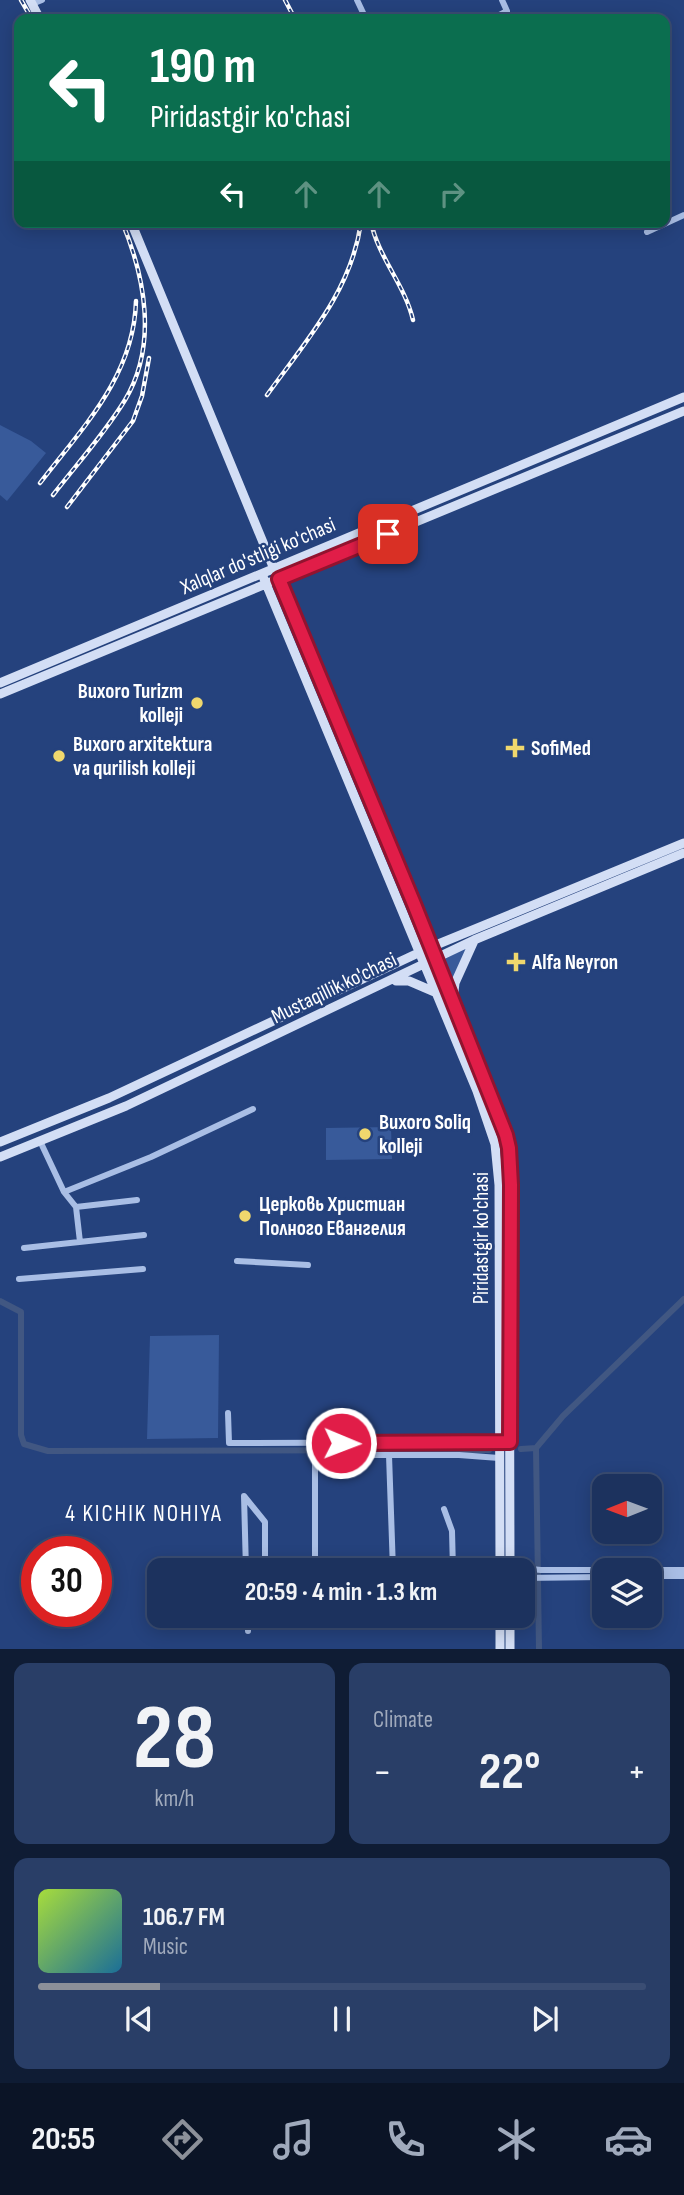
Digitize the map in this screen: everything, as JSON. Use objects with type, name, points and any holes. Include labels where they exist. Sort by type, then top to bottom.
[{"type":"main road","name":"Piridastgir ko'chasi","points":[[133,228],[431,947],[501,1120],[509,1148],[510,1558]]},
{"type":"main road","name":"Xalqlar do'stligi ko'chasi","points":[[0,683],[684,397]]},
{"type":"main road","name":"Xalqlar do'stligi ko'chasi","points":[[0,694],[684,411]]},
{"type":"main road","name":"Piridastgir ko'chasi","points":[[262,574],[348,776],[489,1123],[498,1161],[499,1185],[500,1558]]},
{"type":"main road","points":[[348,776],[357,771]]},
{"type":"main road","name":"Mustaqillik ko'chasi","points":[[671,854],[684,843]]},
{"type":"main road","name":"Mustaqillik ko'chasi","points":[[0,1142],[109,1098],[431,947],[543,906],[671,854],[684,853]]},
{"type":"main road","name":"Mustaqillik ko'chasi","points":[[0,1157],[126,1106],[543,906]]},
{"type":"main road","points":[[453,1001],[456,983],[474,940]]},
{"type":"main road","points":[[387,983],[409,981],[436,993]]},
{"type":"main road","points":[[200,1056],[205,1069]]},
{"type":"main road","points":[[42,1125],[43,1140]]},
{"type":"main road","points":[[499,1185],[511,1185]]},
{"type":"main road","points":[[499,1442],[510,1442]]},
{"type":"main road","points":[[500,1628],[500,1649]]},
{"type":"main road","points":[[510,1628],[510,1649]]},
{"type":"street","points":[[31,2],[42,0]]},
{"type":"street","points":[[501,14],[507,11],[502,0]]},
{"type":"street","points":[[647,232],[656,228]]},
{"type":"street","points":[[64,1192],[151,1157],[253,1110]]},
{"type":"street","points":[[43,1140],[64,1192],[76,1207],[80,1242]]},
{"type":"street","points":[[76,1207],[137,1200]]},
{"type":"street","points":[[24,1248],[144,1234]]},
{"type":"street","points":[[237,1261],[308,1265]]},
{"type":"street","points":[[19,1279],[143,1269]]},
{"type":"street","points":[[228,1413],[229,1443],[499,1442]]},
{"type":"street","points":[[314,1558],[314,1455],[499,1458]]},
{"type":"street","points":[[389,1455],[393,1558]]},
{"type":"street","points":[[246,1558],[244,1496],[265,1522],[265,1558]]},
{"type":"street","points":[[444,1509],[452,1531],[453,1558]]},
{"type":"street","points":[[662,1570],[684,1570]]},
{"type":"street","points":[[535,1574],[592,1571]]},
{"type":"street","points":[[535,1573],[592,1576]]},
{"type":"street","points":[[662,1576],[684,1576]]},
{"type":"shaded area","points":[[0,425],[31,441],[46,453],[7,501],[0,495]]},
{"type":"shaded area","points":[[469,946],[452,984],[443,960]]},
{"type":"shaded area","points":[[391,1127],[392,1159],[326,1160],[326,1128]]},
{"type":"shaded area","points":[[219,1335],[218,1438],[147,1439],[150,1336]]},
{"type":"waterway","points":[[521,1449],[536,1448],[563,1416],[684,1299]]},
{"type":"waterway","points":[[0,1301],[21,1312],[21,1435],[24,1444],[48,1451],[489,1450]]},
{"type":"waterway","points":[[536,1448],[539,1649]]},
{"type":"railway","points":[[21,0],[29,14]]},
{"type":"railway","points":[[285,0],[292,14]]},
{"type":"railway","points":[[53,495],[125,400],[142,357],[145,334],[142,288],[124,228]]},
{"type":"railway","points":[[267,395],[312,334],[338,292],[356,247],[360,228]]},
{"type":"railway","points":[[372,228],[413,320]]},
{"type":"railway","points":[[40,483],[89,421],[116,377],[133,328],[136,301]]},
{"type":"railway","points":[[67,507],[133,421],[142,396],[149,358]]},
{"type":"place","name":"Buxoro Turizm kolleji","points":[[197,703]]},
{"type":"place","name":"SofiMed","points":[[515,748]]},
{"type":"place","name":"Buxoro arxitektura va qurilish kolleji","points":[[59,756]]},
{"type":"place","name":"Alfa Neyron","points":[[516,962]]},
{"type":"place","name":"Buxoro Soliq kolleji","points":[[365,1134]]},
{"type":"place","name":"Церковь Христиан Полного Евангелия","points":[[245,1216]]},
{"type":"district","name":"4 KICHIK NOHIYA","points":[[144,1514]]},
{"type":"route","points":[[341,1443],[510,1442],[511,1185],[506,1135],[414,904],[279,579],[388,534]]}]
